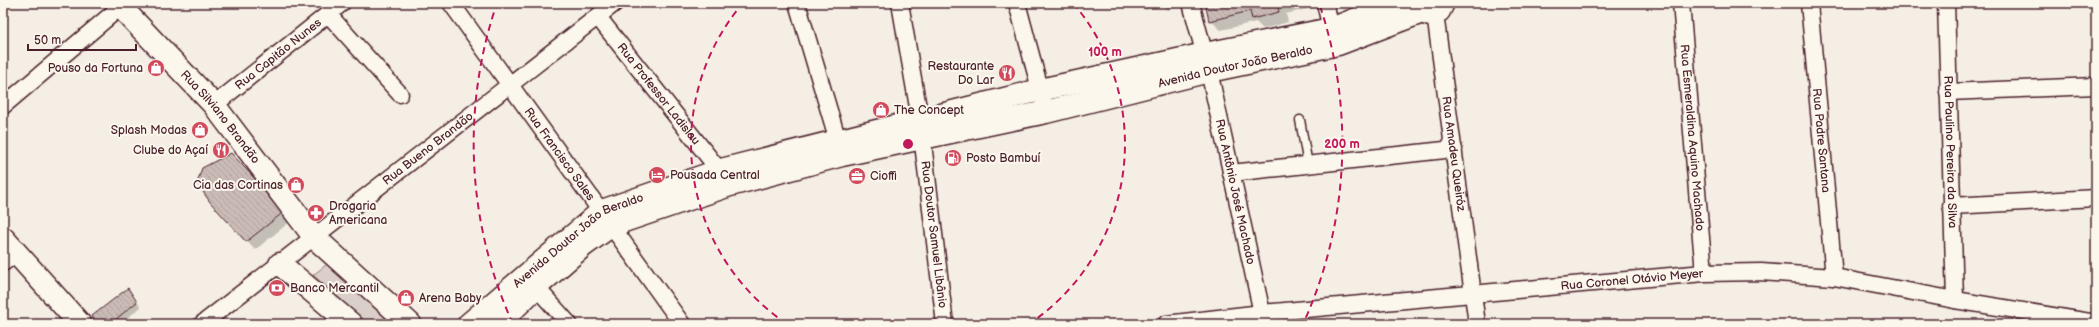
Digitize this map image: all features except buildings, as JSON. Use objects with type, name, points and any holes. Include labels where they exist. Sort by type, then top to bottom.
[{"type":"street","name":"Rua Capitão Nunes","points":[[214,105],[342,3]]},
{"type":"street","name":"Rua Francisco Sales","points":[[451,3],[682,324]]},
{"type":"street","name":"Rua Bueno Brandão","points":[[202,324],[315,238],[509,84],[615,3]]},
{"type":"street","points":[[797,3],[840,147]]},
{"type":"street","name":"Rua Doutor Samuel Libânio","points":[[900,3],[921,128],[945,324]]},
{"type":"street","points":[[1017,3],[1046,112]]},
{"type":"street","points":[[1324,3],[1331,29]]},
{"type":"street","name":"Avenida Doutor João Beraldo","points":[[921,128],[1046,112],[1207,62],[1331,29],[1398,3]]},
{"type":"street","name":"Rua Esmeraldina Aquino Machado","points":[[1682,3],[1704,273]]},
{"type":"street","name":"Rua Padre Santana","points":[[1809,3],[1834,277]]},
{"type":"street","name":"Rua Paulino Pereira da Silva","points":[[1946,3],[1955,300]]},
{"type":"street","points":[[3,106],[121,4]]},
{"type":"street","name":"Rua Silviano Brandão","points":[[121,4],[214,105],[315,238],[410,324]]},
{"type":"street","name":"Rua Antônio José Machado","points":[[1192,4],[1207,62],[1262,313]]},
{"type":"street","name":"Avenida Doutor João Beraldo","points":[[470,324],[607,218],[725,177],[840,147],[921,128],[1040,90],[1207,62],[1338,44],[1434,6]]},
{"type":"street","name":"Rua Amadeu Queiróz","points":[[1434,6],[1477,324]]},
{"type":"street","points":[[328,14],[400,94]]},
{"type":"street","name":"Rua Professor Ladislau","points":[[598,17],[725,177]]},
{"type":"street","points":[[1948,92],[2096,86]]},
{"type":"street","points":[[1231,173],[1454,149]]},
{"type":"street","points":[[1951,206],[2096,198]]},
{"type":"street","name":"Avenida Doutor João Beraldo","points":[[498,324],[536,287],[584,245],[607,218]]},
{"type":"street","points":[[8,251],[80,324]]},
{"type":"street","points":[[280,264],[351,324]]},
{"type":"street","name":"Rua Coronel Otávio Meyer","points":[[1166,324],[1234,320],[1262,313],[1704,273],[1761,272],[1834,277],[1955,300],[2096,323]]},
{"type":"street","points":[[536,287],[569,324]]},
{"type":"lane","points":[[1300,120],[1308,165]]},
{"type":"shaded area","points":[[331,261],[399,324],[369,324],[313,275]]},
{"type":"place","name":"Pouso da Fortuna","points":[[156,68]]},
{"type":"place","name":"Restaurante Do Lar","points":[[1007,73]]},
{"type":"place","name":"The Concept","points":[[881,110]]},
{"type":"place","name":"Splash Modas","points":[[200,130]]},
{"type":"place","name":"Clube do Açaí","points":[[221,150]]},
{"type":"place","name":"Posto Bambuí","points":[[953,158]]},
{"type":"place","name":"Pousada Central","points":[[657,175]]},
{"type":"place","name":"Cioffi","points":[[857,176]]},
{"type":"place","name":"Cia das Cortinas","points":[[296,185]]},
{"type":"place","name":"Drogaria Americana","points":[[316,213]]},
{"type":"place","name":"Banco Mercantil","points":[[277,288]]},
{"type":"place","name":"Arena Baby","points":[[406,298]]}]
